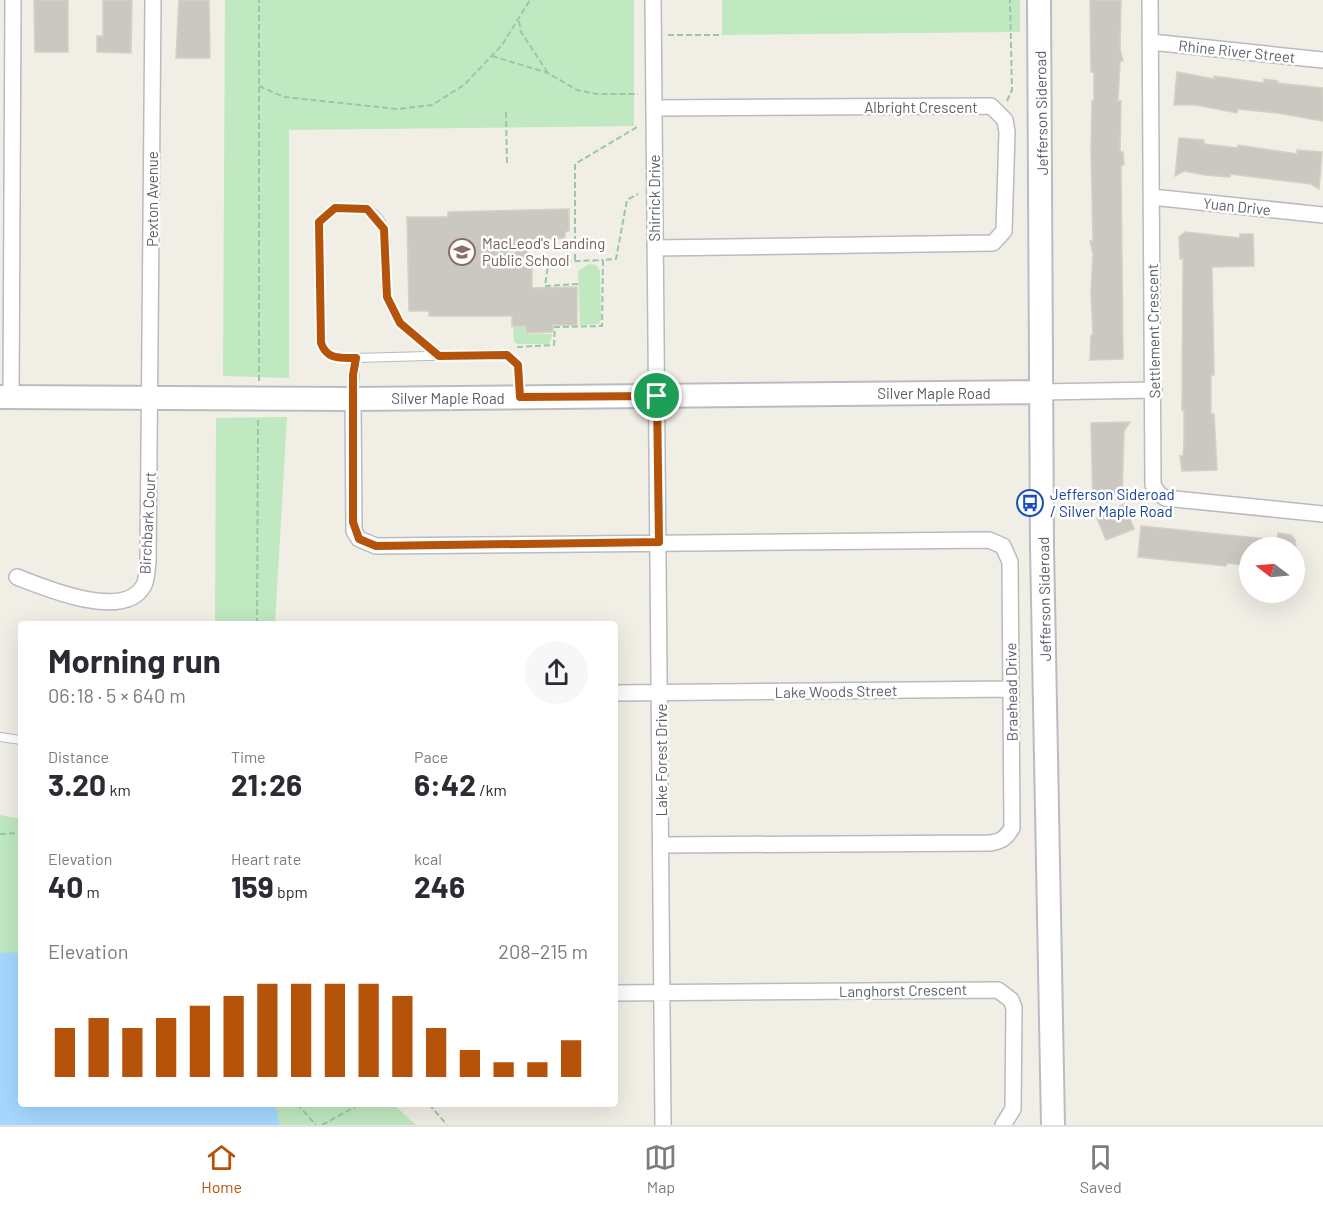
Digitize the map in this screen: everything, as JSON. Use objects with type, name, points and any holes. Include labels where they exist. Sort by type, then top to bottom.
[{"type":"street","points":[[5,397],[6,249],[13,0]]},
{"type":"street","name":"Pexton Avenue","points":[[151,398],[153,0]]},
{"type":"street","name":"Shirrick Drive","points":[[653,0],[657,396]]},
{"type":"street","name":"Jefferson Sideroad","points":[[1040,0],[1040,392],[1053,1125]]},
{"type":"street","name":"Settlement Crescent","points":[[1150,0],[1153,485],[1158,493],[1173,499],[1323,514]]},
{"type":"street","name":"Rhine River Street","points":[[1151,42],[1323,60]]},
{"type":"street","name":"Albright Crescent","points":[[654,108],[991,106],[1005,120],[1007,132],[1004,231],[993,243],[655,248]]},
{"type":"street","name":"Yuan Drive","points":[[1152,197],[1323,214]]},
{"type":"street","points":[[1040,392],[1154,390]]},
{"type":"street","name":"Silver Maple Road","points":[[5,397],[353,399],[1040,392]]},
{"type":"street","name":"Lake Forest Drive","points":[[657,396],[663,1125]]},
{"type":"street","name":"Birchbark Court","points":[[17,577],[57,592],[109,603],[131,598],[144,585],[148,562],[151,398]]},
{"type":"street","points":[[353,399],[353,522],[354,531],[366,544],[388,546],[659,542]]},
{"type":"street","name":"Braehead Drive","points":[[659,542],[997,542],[1008,553],[1010,562],[1012,828],[1007,836],[998,842],[661,845]]},
{"type":"street","name":"Lake Woods Street","points":[[618,693],[1011,689]]},
{"type":"street","name":"Langhorst Crescent","points":[[618,993],[998,990],[1005,993],[1014,1008],[1013,1109],[1003,1125]]},
{"type":"lane","points":[[439,356],[400,323],[387,297],[384,229],[378,219],[367,209],[335,208],[319,222],[321,343],[324,351],[333,357],[356,358],[507,355],[518,365],[520,397]]},
{"type":"lane","points":[[353,399],[356,358]]},
{"type":"lane","points":[[0,737],[18,740]]},
{"type":"path","points":[[257,621],[259,0]]},
{"type":"path","points":[[259,86],[284,96],[374,107],[397,109],[432,105],[464,85],[492,56],[519,21],[530,0]]},
{"type":"path","points":[[1006,102],[1012,90],[1010,0]]},
{"type":"path","points":[[519,21],[521,32],[548,73]]},
{"type":"path","points":[[653,34],[723,35]]},
{"type":"path","points":[[492,56],[548,73],[577,90],[638,94]]},
{"type":"path","points":[[506,112],[507,166]]},
{"type":"path","points":[[575,260],[575,164],[637,127]]},
{"type":"path","points":[[578,284],[545,286],[548,266],[554,262],[616,259],[627,200],[638,194]]},
{"type":"path","points":[[517,346],[554,345],[555,327],[602,326],[603,260]]},
{"type":"path","points":[[0,834],[18,833]]},
{"type":"path","points":[[300,1107],[316,1125]]},
{"type":"path","points":[[322,1125],[355,1107]]},
{"type":"path","points":[[432,1107],[447,1125]]},
{"type":"green space","points":[[225,0],[634,0],[634,126],[289,130],[289,378],[223,376]]},
{"type":"green space","points":[[722,0],[1020,0],[1020,32],[722,35]]},
{"type":"green space","points":[[589,264],[596,265],[600,271],[601,320],[599,324],[580,325],[578,271]]},
{"type":"green space","points":[[513,327],[525,327],[525,334],[553,334],[549,344],[517,344],[514,342]]},
{"type":"green space","points":[[287,417],[275,621],[215,621],[216,418]]},
{"type":"green space","points":[[0,815],[18,818],[18,970],[0,960]]},
{"type":"green space","points":[[267,1107],[396,1107],[416,1125],[272,1125]]},
{"type":"water","points":[[0,953],[18,953],[18,1107],[276,1107],[280,1125],[0,1125]]},
{"type":"building","points":[[34,0],[68,0],[68,52],[35,52]]},
{"type":"building","points":[[103,0],[132,0],[131,53],[97,52],[97,36],[103,36]]},
{"type":"building","points":[[179,0],[209,0],[210,58],[176,58]]},
{"type":"building","points":[[1090,0],[1121,0],[1120,49],[1123,61],[1120,61],[1118,101],[1121,101],[1120,152],[1123,152],[1124,165],[1121,165],[1123,359],[1090,360],[1091,335],[1093,335],[1091,294],[1093,254],[1090,241],[1093,241],[1091,149],[1094,72],[1091,72]]},
{"type":"building","points":[[1177,72],[1214,79],[1214,76],[1264,83],[1264,79],[1278,81],[1277,83],[1323,88],[1323,121],[1277,113],[1238,109],[1237,113],[1196,105],[1174,105]]},
{"type":"building","points":[[1179,138],[1204,140],[1204,144],[1238,148],[1238,145],[1297,154],[1297,150],[1322,152],[1319,189],[1311,184],[1230,174],[1230,177],[1184,171],[1175,176]]},
{"type":"building","points":[[569,209],[569,231],[565,232],[565,238],[528,240],[528,265],[532,264],[532,288],[577,287],[577,325],[553,325],[553,332],[526,333],[526,326],[512,326],[512,316],[429,316],[429,311],[409,311],[407,217],[448,217],[448,212]]},
{"type":"building","points":[[1185,232],[1240,238],[1240,234],[1253,234],[1254,266],[1212,267],[1214,375],[1211,375],[1211,414],[1214,414],[1217,470],[1182,471],[1180,456],[1183,456],[1184,444],[1184,410],[1182,410],[1183,259],[1180,259],[1179,237]]},
{"type":"building","points":[[1130,422],[1124,431],[1122,500],[1093,501],[1091,423]]},
{"type":"building","points":[[1124,504],[1134,529],[1106,540],[1097,518]]},
{"type":"building","points":[[1141,526],[1248,537],[1239,537],[1239,565],[1227,563],[1226,566],[1138,557]]},
{"type":"building","points":[[1278,533],[1293,537],[1277,537]]},
{"type":"place","name":"MacLeod's Landing Public School","points":[[462,252]]},
{"type":"place","name":"Jefferson Sideroad / Silver Maple Road","points":[[1030,503]]},
{"type":"route","points":[[335,208],[367,209],[378,219],[384,229],[387,297],[400,323],[439,356],[507,355],[518,365],[520,397],[657,396],[659,542],[388,546],[366,544],[354,531],[353,522],[353,375],[356,358],[333,357],[324,351],[321,343],[319,222],[335,208]]}]
